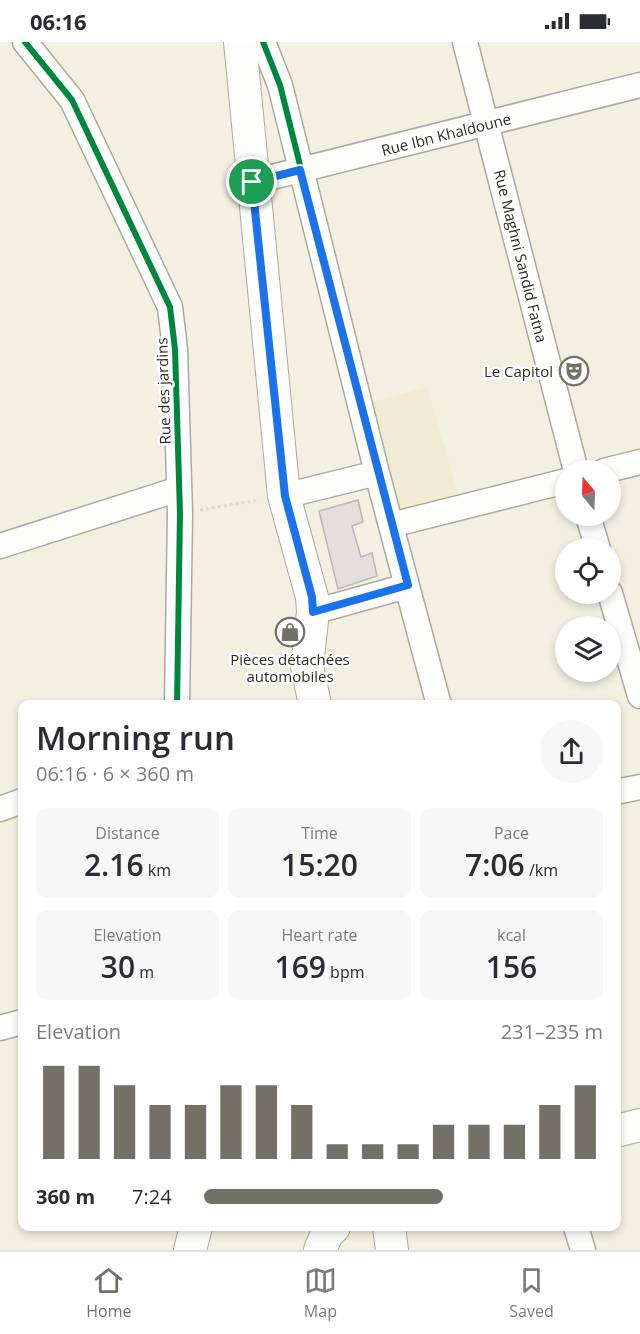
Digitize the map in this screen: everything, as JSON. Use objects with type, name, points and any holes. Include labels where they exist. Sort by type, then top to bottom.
[{"type":"main road","points":[[240,42],[252,182],[285,496],[312,597],[313,612],[308,666],[300,700]]},
{"type":"main road","points":[[308,666],[314,700]]},
{"type":"main road","points":[[621,1130],[640,1125]]},
{"type":"main road","points":[[190,1250],[195,1231]]},
{"type":"main road","points":[[320,1250],[330,1231]]},
{"type":"main road","points":[[390,1231],[392,1250]]},
{"type":"street","name":"Rue des jardins","points":[[25,42],[72,100],[170,307],[176,349],[180,501],[177,700]]},
{"type":"street","points":[[263,42],[280,85],[376,473],[438,700]]},
{"type":"street","name":"Rue Maghni Sandid Fatna","points":[[465,42],[573,460]]},
{"type":"street","name":"Rue Ibn Khaldoune","points":[[252,182],[640,85]]},
{"type":"street","points":[[621,467],[640,462]]},
{"type":"street","points":[[285,496],[376,473]]},
{"type":"street","points":[[391,525],[555,484]]},
{"type":"street","points":[[0,546],[180,501]]},
{"type":"street","points":[[313,612],[408,585]]},
{"type":"street","points":[[613,604],[640,696]]},
{"type":"street","points":[[621,791],[640,787]]},
{"type":"street","points":[[0,809],[18,802]]},
{"type":"street","points":[[0,1028],[18,1023]]},
{"type":"street","points":[[577,1231],[583,1250]]},
{"type":"path","points":[[180,501],[285,496]]},
{"type":"shaded area","points":[[427,387],[459,497],[396,515],[366,404]]},
{"type":"building","points":[[358,500],[363,522],[352,526],[361,557],[372,553],[377,576],[338,589],[319,511]]},
{"type":"cycle path","points":[[25,42],[72,100],[170,307],[175,349],[180,513],[177,700]]},
{"type":"cycle path","points":[[263,42],[280,85],[407,586],[313,612]]},
{"type":"place","name":"Le Capitol","points":[[574,371]]},
{"type":"place","name":"Pièces détachées automobiles","points":[[290,632]]},
{"type":"route","points":[[300,170],[376,473],[408,585],[313,612],[312,597],[293,535],[285,496],[252,182],[300,170]]}]
